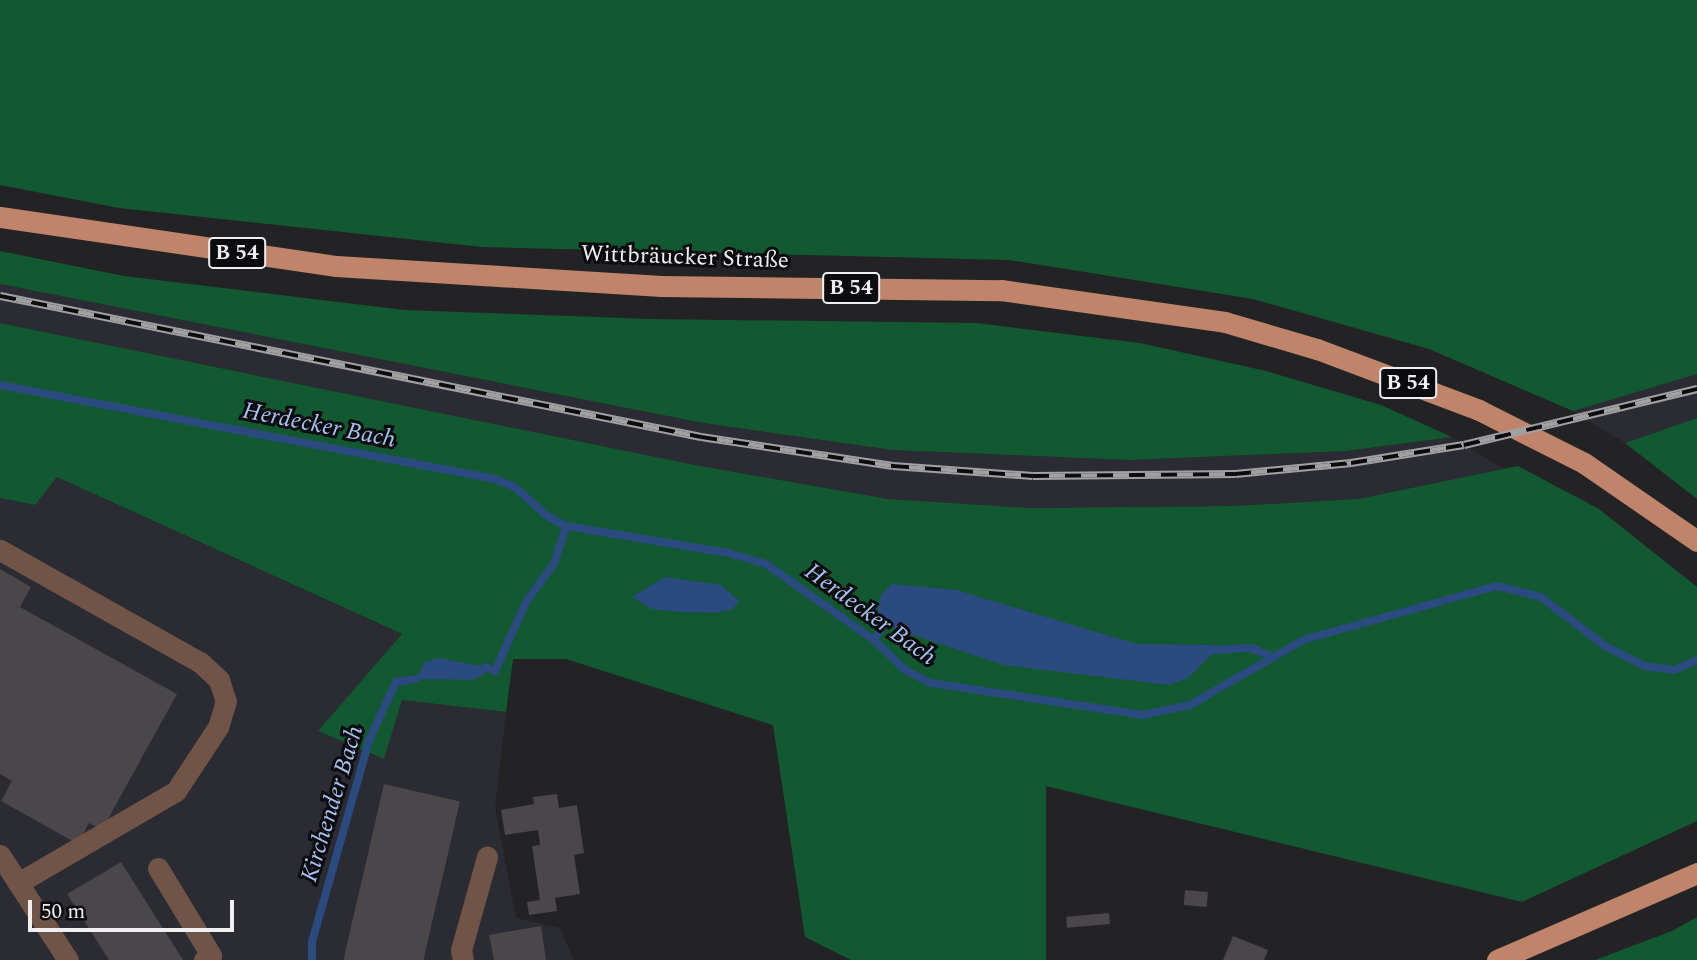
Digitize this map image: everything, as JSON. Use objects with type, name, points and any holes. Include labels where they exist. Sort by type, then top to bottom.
[{"type":"main road","name":"Wittbräucker Straße","points":[[0,217],[336,267],[661,286],[1001,290],[1225,322],[1317,349],[1479,411],[1584,463],[1697,541]]},
{"type":"main road","points":[[1497,960],[1697,873]]},
{"type":"street","points":[[0,550],[201,663],[219,680],[226,701],[218,727],[176,791],[18,883]]},
{"type":"street","points":[[0,855],[68,960]]},
{"type":"street","points":[[463,960],[461,950],[487,857]]},
{"type":"street","points":[[158,868],[211,955],[204,960]]},
{"type":"shaded area","points":[[0,284],[703,423],[892,450],[1130,460],[1346,451],[1452,437],[1504,469],[1358,499],[1234,506],[1031,508],[888,499],[695,465],[0,323]]},
{"type":"shaded area","points":[[1697,372],[1697,418],[1625,443],[1573,411]]},
{"type":"shaded area","points":[[57,477],[403,635],[319,731],[383,759],[402,700],[506,712],[495,808],[516,918],[560,928],[574,960],[0,960],[0,498],[35,505]]},
{"type":"green space","points":[[0,0],[1697,0],[1697,374],[1573,411],[1429,349],[1253,299],[1009,260],[482,247],[119,208],[0,185]]},
{"type":"green space","points":[[0,251],[124,276],[404,310],[651,319],[976,323],[1140,343],[1266,371],[1381,405],[1452,437],[1346,451],[1130,460],[892,450],[703,423],[0,284]]},
{"type":"green space","points":[[0,323],[695,465],[888,499],[1031,508],[1234,506],[1358,499],[1518,466],[1599,509],[1697,587],[1697,821],[1522,902],[1046,786],[1046,960],[851,960],[805,937],[773,725],[566,659],[513,659],[506,712],[402,700],[384,759],[318,731],[402,634],[57,477],[35,505],[0,498]]},
{"type":"green space","points":[[1697,418],[1697,499],[1625,443]]},
{"type":"green space","points":[[1697,917],[1697,960],[1595,960],[1672,931]]},
{"type":"water","points":[[665,577],[721,585],[739,601],[733,609],[716,613],[681,612],[652,609],[632,597]]},
{"type":"water","points":[[891,584],[956,590],[1137,644],[1213,645],[1212,654],[1188,678],[1169,685],[1004,665],[895,629],[877,615],[880,597]]},
{"type":"water","points":[[439,658],[485,667],[485,674],[473,680],[416,679],[424,662]]},
{"type":"building","points":[[0,569],[31,587],[20,607],[177,694],[102,830],[89,823],[78,844],[1,801],[12,781],[0,774]]},
{"type":"building","points":[[384,784],[460,802],[423,960],[343,960]]},
{"type":"building","points":[[557,794],[559,808],[577,805],[584,853],[574,855],[580,894],[555,898],[557,911],[529,915],[527,902],[540,900],[532,846],[540,845],[538,830],[505,835],[501,810],[534,804],[533,797]]},
{"type":"building","points":[[121,862],[183,960],[109,960],[67,894]]},
{"type":"building","points":[[1185,890],[1208,892],[1207,907],[1184,905]]},
{"type":"building","points":[[1109,913],[1110,924],[1067,928],[1066,917]]},
{"type":"building","points":[[541,926],[546,960],[494,960],[489,935]]},
{"type":"building","points":[[1233,936],[1268,950],[1264,960],[1223,960]]},
{"type":"waterway","name":"Herdecker Bach","points":[[0,385],[495,479],[515,487],[547,516],[566,526],[728,553],[766,564],[874,640],[905,670],[931,683],[1143,715],[1190,705],[1303,640],[1497,586],[1541,597],[1605,646],[1645,666],[1674,670],[1697,660]]},
{"type":"waterway","name":"Kirchender Bach","points":[[485,667],[495,671],[526,602],[555,562],[566,526]]},
{"type":"waterway","points":[[874,640],[886,621]]},
{"type":"waterway","points":[[1212,650],[1251,648],[1271,656]]},
{"type":"waterway","name":"Kirchender Bach","points":[[312,960],[312,942],[369,740],[396,682],[416,679]]},
{"type":"railway","points":[[0,296],[701,437],[893,466],[1033,476],[1235,474],[1351,463],[1464,445],[1697,389]]}]
